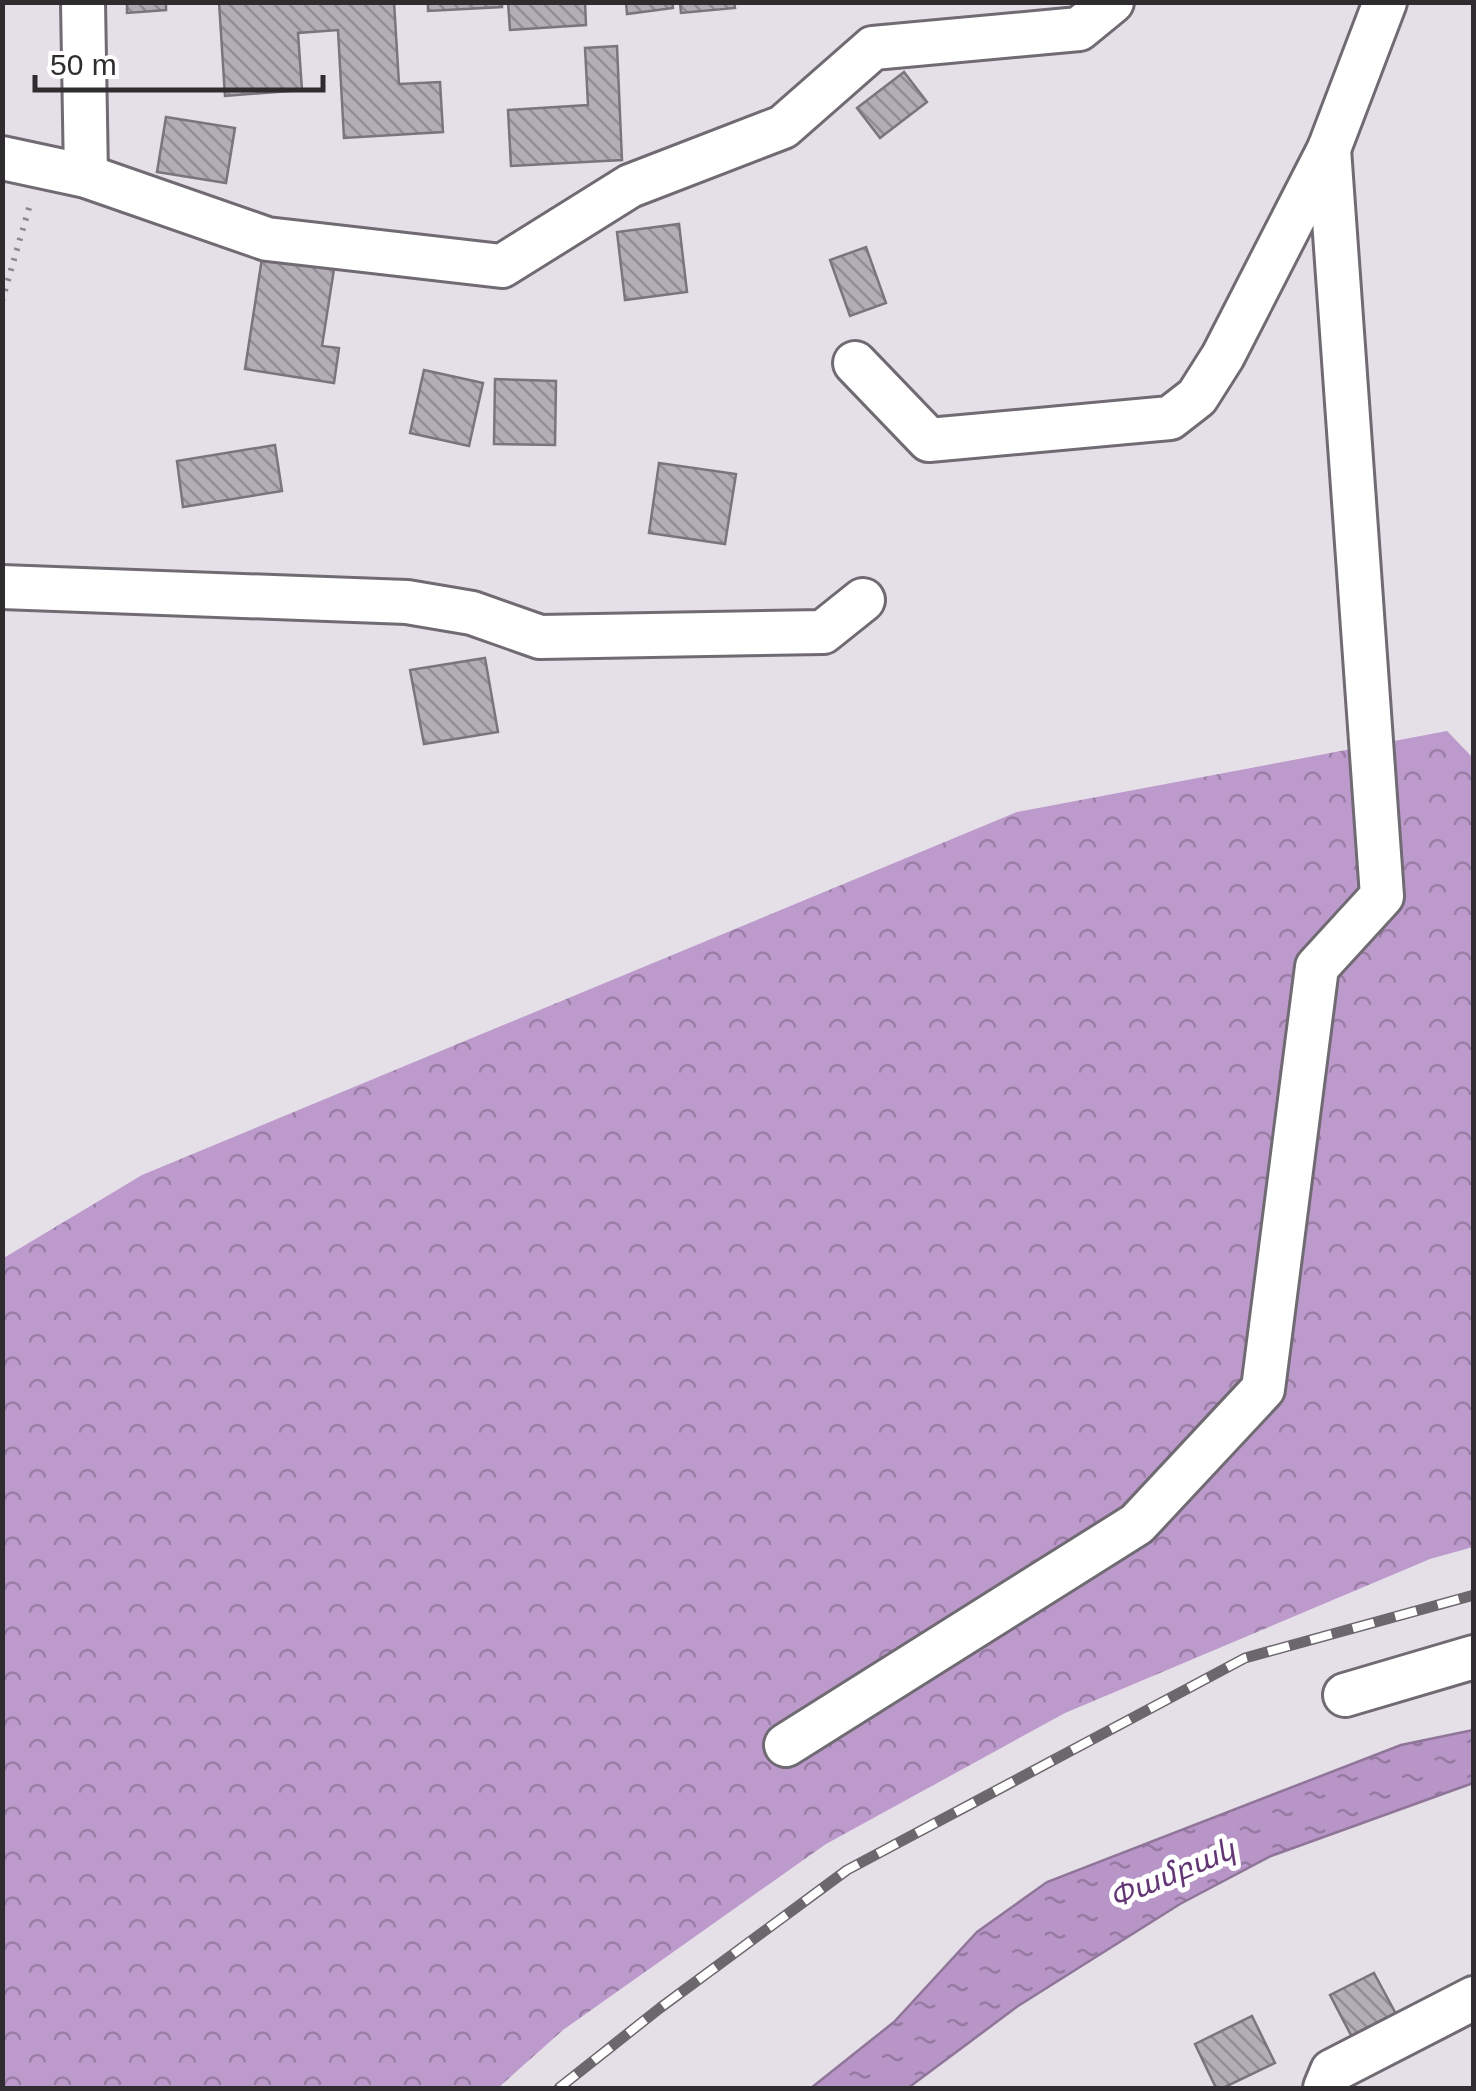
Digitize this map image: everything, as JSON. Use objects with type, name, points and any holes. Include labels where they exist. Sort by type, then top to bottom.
[{"type":"street","points":[[83,2],[86,176]]},
{"type":"street","points":[[22,162],[86,176],[267,239],[502,266],[630,186],[783,128],[873,48],[1079,29],[1112,2]]},
{"type":"street","points":[[855,363],[929,440],[1170,418],[1196,397],[1224,356],[1328,149],[1384,2]]},
{"type":"street","points":[[786,1745],[1137,1524],[1263,1389],[1318,967],[1382,896],[1328,149]]},
{"type":"street","points":[[2,587],[407,602],[472,613],[540,637],[823,632],[863,600]]},
{"type":"street","points":[[1345,1695],[1474,1657]]},
{"type":"street","points":[[1325,2088],[1332,2071],[1474,1998]]},
{"type":"path","points":[[2,300],[22,162]]},
{"type":"green space","points":[[1447,731],[1473,758],[1473,1547],[1430,1559],[1065,1713],[826,1844],[563,2030],[498,2088],[3,2088],[2,1259],[142,1175],[1017,812]]},
{"type":"water","name":"Փամբակ","points":[[1473,1730],[1473,1783],[1271,1856],[1180,1904],[1018,2006],[908,2088],[811,2088],[894,2022],[977,1932],[1047,1882],[1401,1745]]},
{"type":"building","points":[[127,2],[166,2],[166,10],[127,13]]},
{"type":"building","points":[[219,2],[394,2],[399,84],[440,82],[443,132],[344,138],[338,30],[298,33],[302,90],[225,96]]},
{"type":"building","points":[[428,2],[502,2],[502,7],[428,11]]},
{"type":"building","points":[[508,2],[585,2],[586,25],[510,30]]},
{"type":"building","points":[[626,2],[672,2],[673,8],[627,14]]},
{"type":"building","points":[[680,2],[734,2],[735,8],[681,13]]},
{"type":"building","points":[[617,46],[622,160],[511,166],[508,110],[588,105],[585,48]]},
{"type":"building","points":[[904,72],[927,102],[880,138],[857,108]]},
{"type":"building","points":[[166,117],[235,128],[226,183],[157,172]]},
{"type":"building","points":[[679,224],[687,292],[625,300],[617,232]]},
{"type":"building","points":[[866,247],[886,303],[850,316],[830,260]]},
{"type":"building","points":[[262,258],[334,269],[322,346],[339,348],[334,383],[245,369]]},
{"type":"building","points":[[424,370],[483,383],[469,446],[410,433]]},
{"type":"building","points":[[495,379],[556,381],[555,445],[494,444]]},
{"type":"building","points":[[275,445],[282,491],[183,507],[177,461]]},
{"type":"building","points":[[659,463],[736,474],[725,544],[649,533]]},
{"type":"building","points":[[485,658],[498,732],[424,744],[410,670]]},
{"type":"building","points":[[1374,1973],[1396,2014],[1352,2037],[1330,1995]]},
{"type":"building","points":[[1252,2016],[1275,2063],[1216,2088],[1195,2044]]},
{"type":"railway","points":[[559,2088],[847,1870],[1245,1658],[1474,1595]]}]
